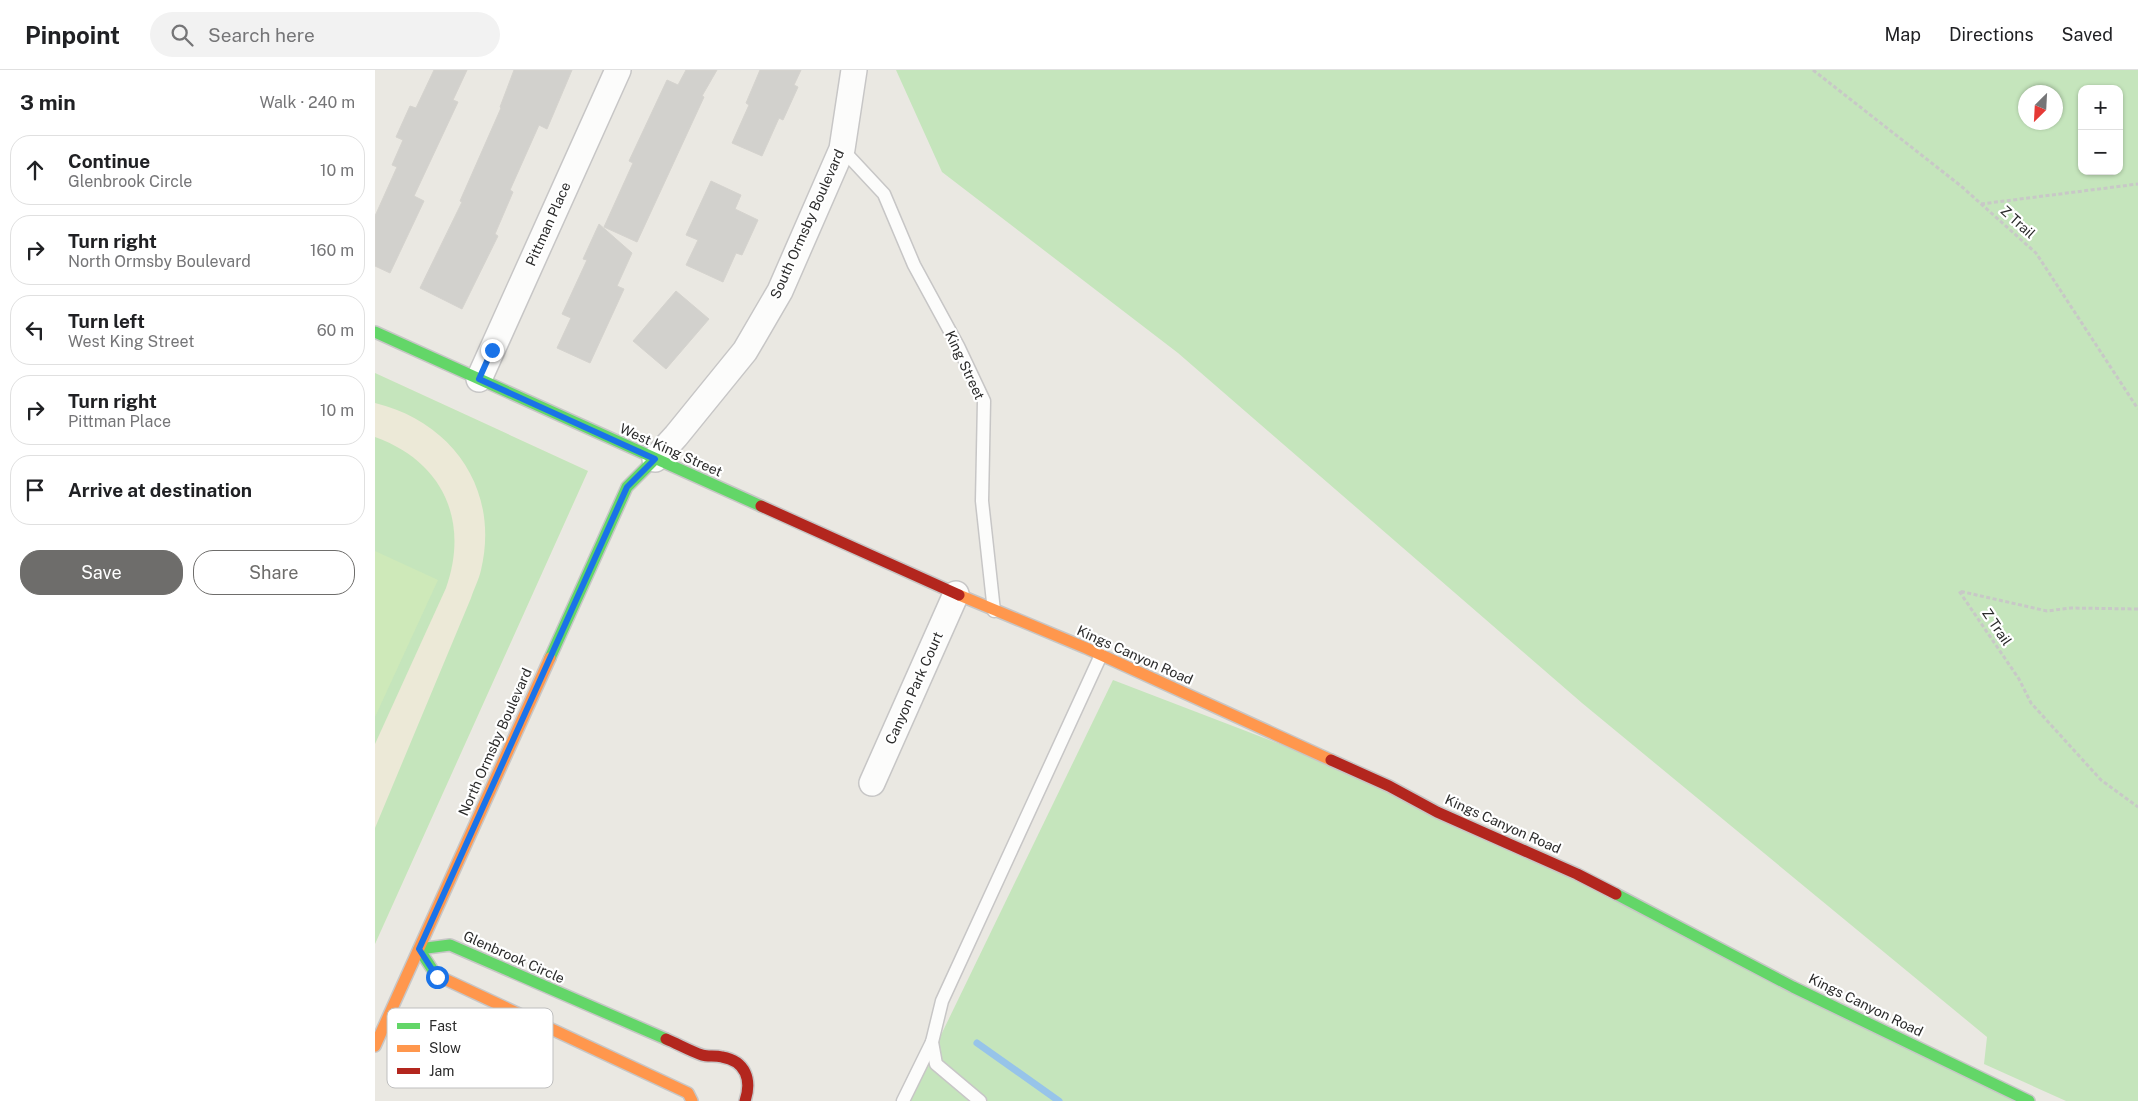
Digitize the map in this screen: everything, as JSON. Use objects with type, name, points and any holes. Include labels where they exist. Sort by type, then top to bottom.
[{"type":"street","name":"Pittman Place","points":[[479,379],[618,70]]},
{"type":"street","name":"South Ormsby Boulevard","points":[[655,459],[745,351],[780,291],[842,149],[853,70]]},
{"type":"street","name":"West King Street","points":[[375,332],[956,594]]},
{"type":"street","name":"North Ormsby Boulevard","points":[[392,1008],[627,487],[655,459]]},
{"type":"street","name":"Kings Canyon Road","points":[[956,594],[1101,655],[1389,786],[1437,812],[1577,874],[1793,987],[2029,1101]]},
{"type":"street","name":"Canyon Park Court","points":[[872,783],[956,594]]},
{"type":"street","name":"Glenbrook Circle","points":[[419,949],[450,945],[704,1056],[716,1054],[730,1058],[745,1071],[750,1081],[749,1092],[745,1101]]},
{"type":"street","points":[[419,949],[437,977],[504,1008]]},
{"type":"street","name":"North Ormsby Boulevard","points":[[375,1046],[387,1020]]},
{"type":"street","points":[[553,1031],[688,1093],[692,1101]]},
{"type":"lane","name":"King Street","points":[[842,149],[884,194],[914,265],[958,346],[984,401],[981,501],[994,611]]},
{"type":"lane","points":[[903,1101],[932,1042],[942,1001],[1101,655]]},
{"type":"lane","points":[[932,1042],[937,1064],[980,1101]]},
{"type":"path","name":"Z Trail","points":[[1813,70],[1961,186],[2036,253],[2138,409]]},
{"type":"path","points":[[1981,204],[2138,184]]},
{"type":"path","name":"Z Trail","points":[[2138,609],[2071,608],[2047,611],[1959,591],[2019,679],[2031,703],[2101,780],[2138,807]]},
{"type":"shaded area","points":[[375,373],[588,471],[375,944]]},
{"type":"green space","points":[[896,70],[2138,70],[2138,1101],[2066,1101],[1984,1064],[1987,1037],[1582,703],[1178,353],[942,172]]},
{"type":"green space","points":[[375,373],[588,471],[375,944],[375,828],[478,580],[485,541],[483,513],[476,487],[464,464],[448,443],[427,426],[403,412],[375,403]]},
{"type":"green space","points":[[375,437],[398,448],[418,461],[433,477],[445,496],[452,517],[454,539],[453,563],[446,588],[375,744]]},
{"type":"green space","points":[[375,551],[438,580],[375,717]]},
{"type":"green space","points":[[1113,680],[1389,786],[2029,1101],[909,1101]]},
{"type":"building","points":[[434,70],[467,70],[453,100],[458,102],[414,196],[424,201],[390,273],[375,266],[375,216],[397,167],[392,165],[403,140],[396,137],[410,106],[416,108]]},
{"type":"building","points":[[514,70],[572,70],[547,129],[539,125],[510,190],[513,192],[495,234],[498,236],[462,309],[420,288],[462,202],[460,201],[501,108]]},
{"type":"building","points":[[686,70],[717,70],[702,96],[704,97],[637,242],[604,227],[633,163],[629,161],[667,80],[678,85]]},
{"type":"building","points":[[760,70],[801,70],[794,85],[798,87],[783,120],[779,118],[762,156],[732,143],[749,105],[746,103]]},
{"type":"building","points":[[711,181],[741,195],[735,209],[758,220],[742,255],[736,253],[723,282],[686,265],[698,240],[686,235]]},
{"type":"building","points":[[599,224],[632,253],[617,286],[624,289],[590,363],[557,348],[571,318],[562,314],[587,260],[583,259]]},
{"type":"building","points":[[676,291],[709,319],[666,369],[633,341]]},
{"type":"waterway","points":[[977,1043],[1059,1101]]},
{"type":"traffic: fast","points":[[375,332],[761,506]]},
{"type":"traffic: fast","points":[[550,658],[627,487],[655,459]]},
{"type":"traffic: fast","points":[[1616,894],[1793,987],[2029,1101]]},
{"type":"traffic: fast","points":[[436,975],[419,949],[450,945],[666,1039]]},
{"type":"traffic: slow","points":[[959,595],[1086,648],[1331,760]]},
{"type":"traffic: slow","points":[[392,1008],[550,658]]},
{"type":"traffic: slow","points":[[436,975],[506,1008]]},
{"type":"traffic: slow","points":[[375,1046],[387,1019]]},
{"type":"traffic: slow","points":[[553,1030],[688,1093],[692,1101]]},
{"type":"traffic: jam","points":[[761,506],[959,595]]},
{"type":"traffic: jam","points":[[1331,760],[1389,786],[1437,812],[1577,874],[1616,894]]},
{"type":"traffic: jam","points":[[666,1039],[693,1052],[707,1056],[719,1056],[737,1063],[742,1067],[747,1079],[748,1086],[745,1101]]},
{"type":"route","points":[[437,977],[419,949],[627,487],[655,459],[479,379],[492,350]]}]
